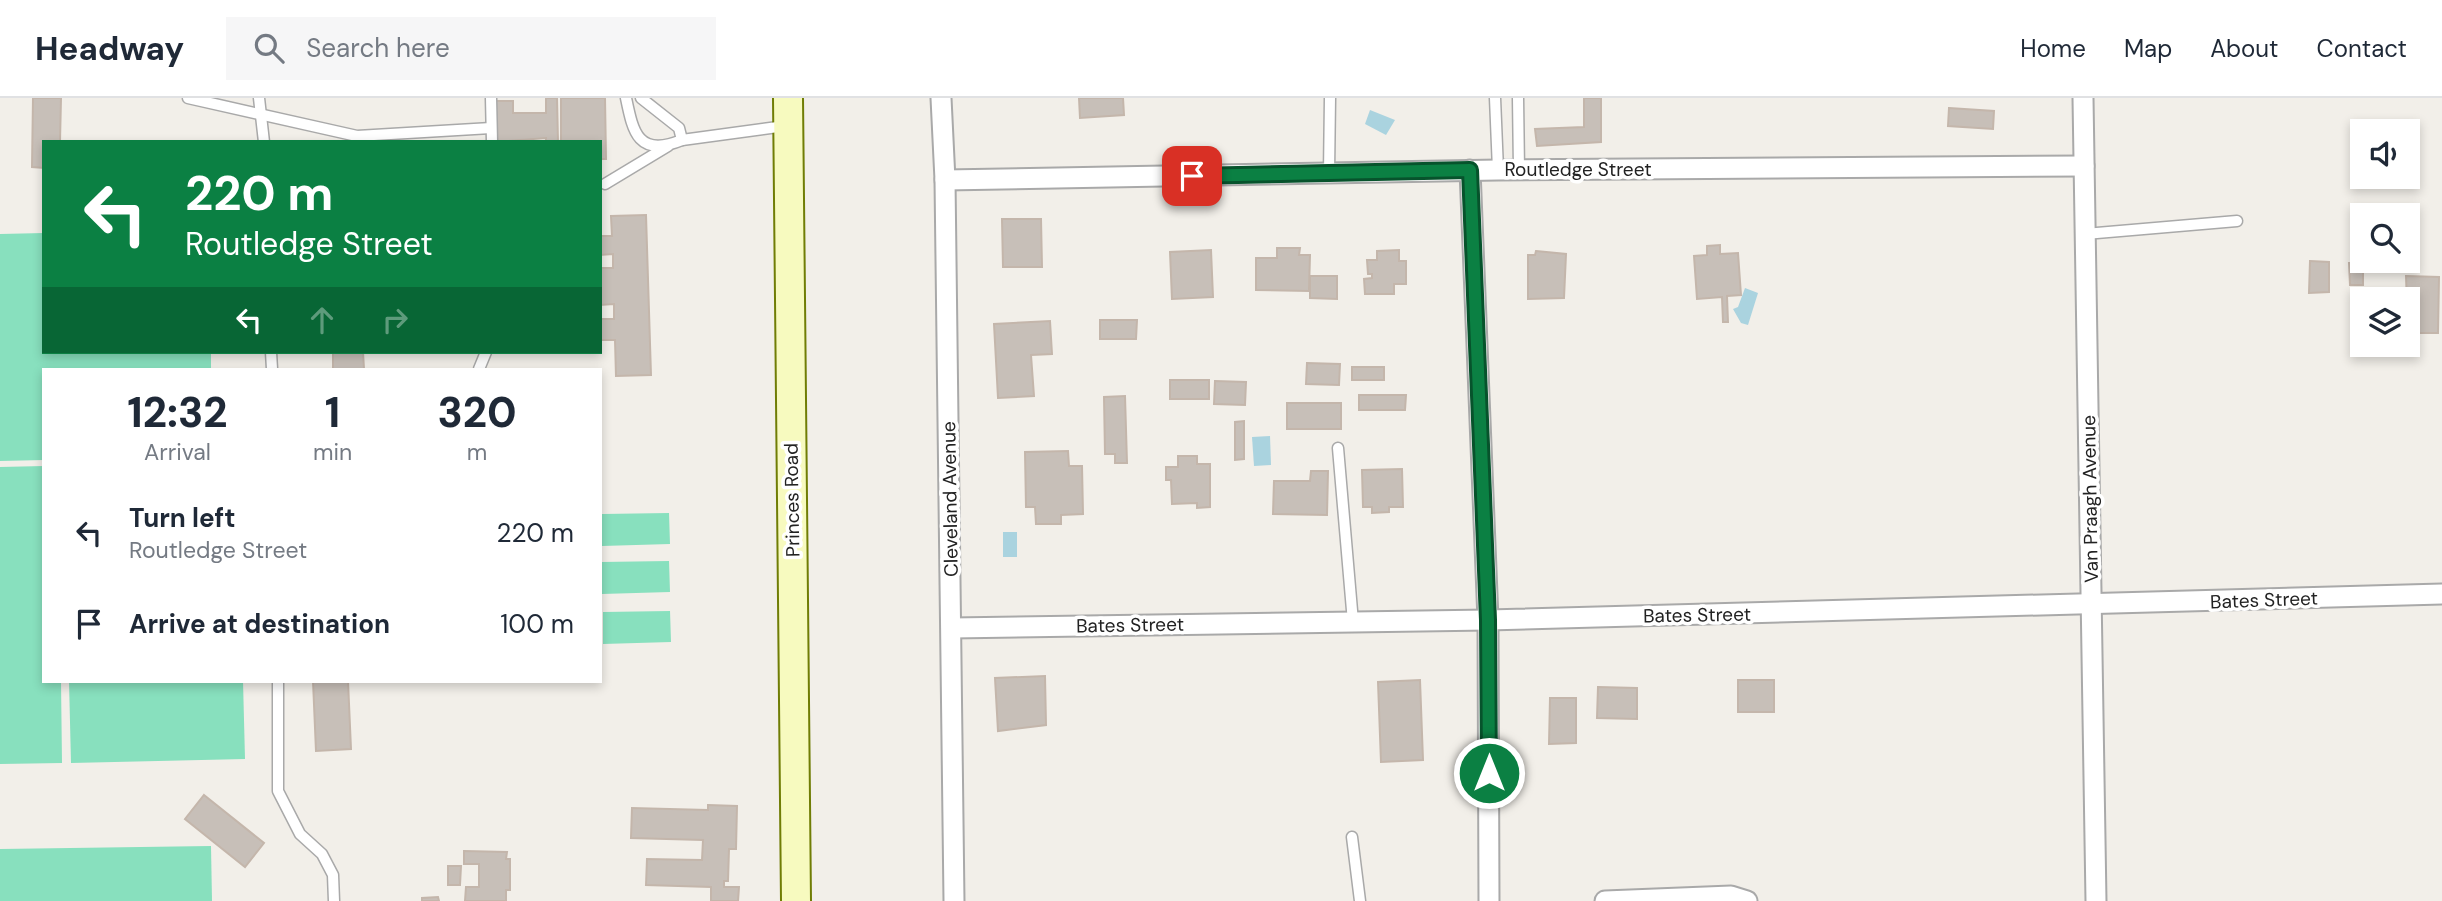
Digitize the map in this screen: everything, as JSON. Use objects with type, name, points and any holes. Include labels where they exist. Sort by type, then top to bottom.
[{"type":"main road","name":"Princes Road","points":[[788,112],[796,901]]},
{"type":"street","name":"Cleveland Avenue","points":[[941,98],[945,180],[954,901]]},
{"type":"street","name":"Van Praagh Avenue","points":[[2083,98],[2096,901]]},
{"type":"street","name":"Routledge Street","points":[[945,180],[1470,170],[2084,166]]},
{"type":"street","points":[[1470,170],[1488,620],[1489,901]]},
{"type":"street","name":"Bates Street","points":[[952,628],[1488,620],[2442,594]]},
{"type":"street","points":[[1605,901],[1731,896],[1747,901]]},
{"type":"lane","points":[[188,98],[357,136],[491,128]]},
{"type":"lane","points":[[259,98],[264,140]]},
{"type":"lane","points":[[491,98],[492,140]]},
{"type":"lane","points":[[626,98],[633,132],[652,145],[669,146]]},
{"type":"lane","points":[[641,98],[679,128],[682,140]]},
{"type":"lane","points":[[1329,173],[1330,98]]},
{"type":"lane","points":[[1495,98],[1498,170]]},
{"type":"lane","points":[[1518,98],[1519,170]]},
{"type":"lane","points":[[605,184],[682,140],[788,112]]},
{"type":"lane","points":[[2085,234],[2237,221]]},
{"type":"lane","points":[[1338,448],[1353,622]]},
{"type":"lane","points":[[278,683],[278,791],[300,834],[322,854],[333,875],[334,901]]},
{"type":"lane","points":[[1352,838],[1360,901]]},
{"type":"green space","points":[[42,233],[42,354],[211,354],[211,368],[42,368],[42,460],[0,461],[0,234]]},
{"type":"green space","points":[[42,466],[42,683],[61,683],[62,763],[0,764],[0,467]]},
{"type":"green space","points":[[669,513],[670,544],[602,546],[602,514]]},
{"type":"green space","points":[[669,561],[670,592],[602,594],[602,562]]},
{"type":"green space","points":[[670,611],[671,642],[603,644],[603,612]]},
{"type":"green space","points":[[69,683],[243,683],[245,759],[71,763]]},
{"type":"green space","points":[[211,846],[212,901],[0,901],[0,849]]},
{"type":"water","points":[[1370,110],[1395,120],[1386,135],[1365,124]]},
{"type":"water","points":[[1745,288],[1758,293],[1748,325],[1741,323],[1733,309],[1738,307]]},
{"type":"water","points":[[1270,436],[1271,465],[1254,466],[1252,437]]},
{"type":"water","points":[[1003,532],[1017,532],[1017,557],[1003,557]]},
{"type":"building","points":[[33,98],[61,98],[60,140],[42,140],[42,168],[32,167]]},
{"type":"building","points":[[546,98],[557,98],[558,140],[495,140],[495,101],[513,101],[513,113],[546,113]]},
{"type":"building","points":[[561,98],[605,98],[606,159],[602,159],[602,140],[561,140]]},
{"type":"building","points":[[1079,98],[1123,98],[1124,115],[1080,118]]},
{"type":"building","points":[[1584,98],[1601,98],[1601,142],[1537,146],[1535,129],[1584,127]]},
{"type":"building","points":[[1949,108],[1994,111],[1993,129],[1948,126]]},
{"type":"building","points":[[646,215],[651,375],[616,376],[615,340],[602,340],[602,319],[614,319],[614,304],[602,305],[602,268],[613,268],[613,254],[602,255],[602,236],[612,236],[611,216]]},
{"type":"building","points":[[1002,219],[1041,219],[1042,267],[1003,267]]},
{"type":"building","points":[[1720,245],[1720,254],[1738,253],[1741,295],[1727,296],[1728,322],[1723,322],[1722,297],[1697,299],[1694,256],[1707,255],[1707,246]]},
{"type":"building","points":[[1277,248],[1300,248],[1299,255],[1310,255],[1309,291],[1256,290],[1256,258],[1277,258]]},
{"type":"building","points":[[1211,250],[1213,297],[1172,299],[1170,252]]},
{"type":"building","points":[[1399,250],[1399,261],[1406,261],[1406,284],[1394,284],[1394,294],[1365,294],[1364,279],[1372,278],[1372,274],[1368,274],[1367,260],[1377,260],[1377,251]]},
{"type":"building","points":[[1536,251],[1566,254],[1564,298],[1528,299],[1528,255],[1535,255]]},
{"type":"building","points":[[2310,261],[2329,262],[2329,292],[2309,293]]},
{"type":"building","points":[[2349,263],[2350,273],[2363,273],[2363,285],[2350,285]]},
{"type":"building","points":[[1310,276],[1337,276],[1337,299],[1310,298]]},
{"type":"building","points":[[2406,276],[2439,277],[2438,333],[2420,333],[2420,287],[2406,287]]},
{"type":"building","points":[[1100,320],[1137,320],[1136,339],[1100,339]]},
{"type":"building","points":[[1050,321],[1052,354],[1031,355],[1034,396],[998,398],[994,324]]},
{"type":"building","points":[[333,354],[363,354],[364,368],[333,368]]},
{"type":"building","points":[[1307,363],[1340,364],[1339,385],[1306,384]]},
{"type":"building","points":[[1352,367],[1384,367],[1384,380],[1352,380]]},
{"type":"building","points":[[1170,380],[1209,380],[1209,399],[1170,399]]},
{"type":"building","points":[[1215,381],[1246,382],[1245,405],[1214,404]]},
{"type":"building","points":[[1359,395],[1406,395],[1405,410],[1359,410]]},
{"type":"building","points":[[1125,396],[1127,463],[1115,463],[1115,454],[1105,454],[1104,397]]},
{"type":"building","points":[[1287,403],[1341,403],[1341,429],[1287,429]]},
{"type":"building","points":[[1244,421],[1244,459],[1235,460],[1235,422]]},
{"type":"building","points":[[1068,451],[1069,466],[1082,466],[1083,514],[1061,515],[1061,524],[1036,524],[1035,507],[1026,507],[1025,452]]},
{"type":"building","points":[[1178,456],[1197,456],[1197,464],[1210,464],[1210,507],[1197,508],[1197,503],[1172,504],[1171,480],[1166,480],[1166,467],[1178,467]]},
{"type":"building","points":[[1402,469],[1403,507],[1389,507],[1389,512],[1372,513],[1372,507],[1363,507],[1362,470]]},
{"type":"building","points":[[1311,471],[1328,471],[1327,515],[1273,514],[1274,481],[1310,481]]},
{"type":"building","points":[[1045,676],[1046,725],[998,731],[995,678]]},
{"type":"building","points":[[1420,680],[1423,760],[1381,762],[1378,682]]},
{"type":"building","points":[[1738,680],[1774,680],[1774,712],[1738,712]]},
{"type":"building","points":[[313,683],[348,683],[351,749],[316,751]]},
{"type":"building","points":[[1598,687],[1637,688],[1637,719],[1597,718]]},
{"type":"building","points":[[1550,698],[1576,698],[1576,743],[1549,744]]},
{"type":"building","points":[[204,795],[264,843],[245,867],[185,819]]},
{"type":"building","points":[[708,805],[737,806],[736,849],[729,849],[728,881],[724,881],[724,887],[739,887],[738,901],[711,901],[711,887],[646,885],[647,859],[702,860],[703,840],[631,838],[632,808],[708,810]]},
{"type":"building","points":[[464,851],[507,852],[506,859],[510,859],[510,890],[506,890],[506,901],[465,901],[466,887],[479,887],[479,864],[464,864]]},
{"type":"building","points":[[448,866],[461,866],[460,885],[448,885]]},
{"type":"building","points":[[438,897],[439,901],[422,901],[422,898]]},
{"type":"route","points":[[1192,176],[1470,170],[1488,620],[1489,773]]}]
